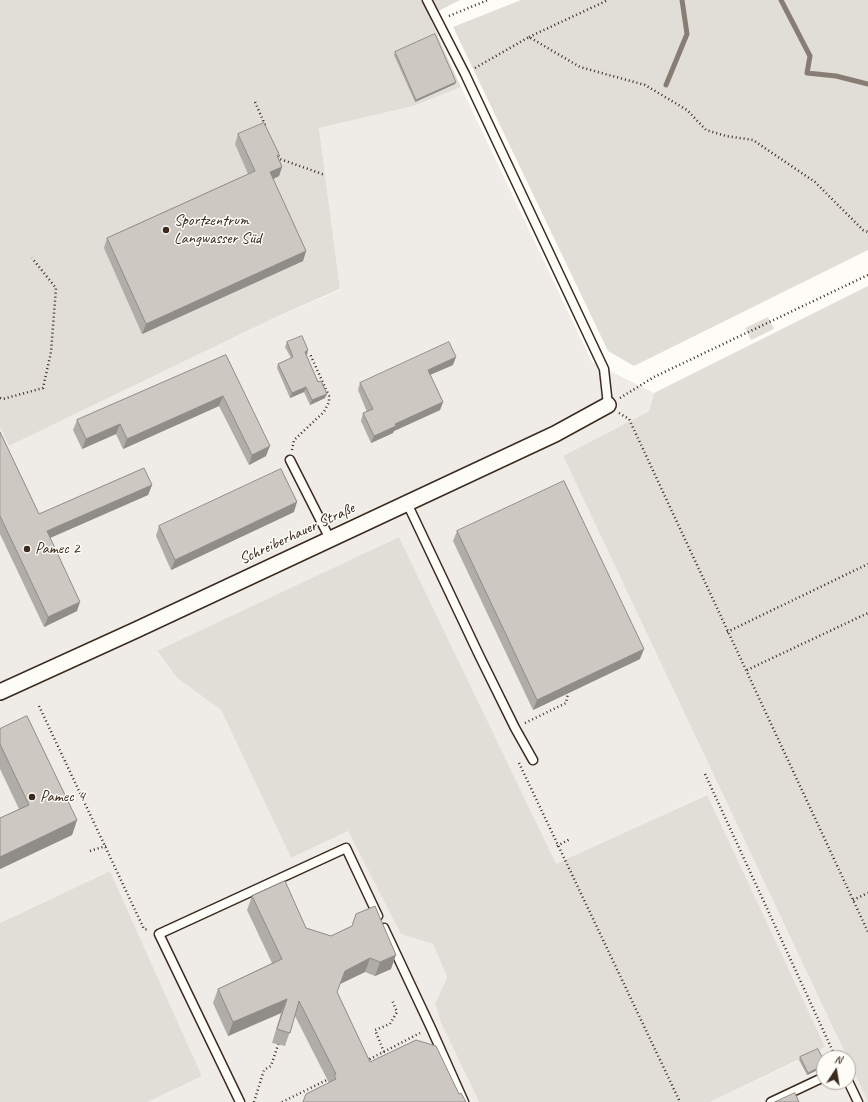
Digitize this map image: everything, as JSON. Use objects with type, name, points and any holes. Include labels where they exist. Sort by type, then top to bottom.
[{"type":"street","name":"Schreiberhauer Straße","points":[[0,692],[555,434],[608,405]]},
{"type":"lane","points":[[427,0],[465,74],[604,369],[608,405]]},
{"type":"lane","points":[[290,460],[330,539]]},
{"type":"lane","points":[[407,503],[485,668],[533,760]]},
{"type":"lane","points":[[240,1102],[159,934],[346,848],[431,1028],[464,1102]]},
{"type":"lane","points":[[770,1102],[816,1081]]},
{"type":"lane","points":[[852,1090],[858,1102]]},
{"type":"path","points":[[437,21],[488,0]]},
{"type":"path","points":[[465,74],[529,37],[608,0]]},
{"type":"path","points":[[529,37],[580,67],[645,84],[687,110],[706,130],[726,136],[753,140],[815,182],[863,230],[868,232]]},
{"type":"path","points":[[255,102],[268,130]]},
{"type":"path","points":[[274,145],[280,159],[326,175]]},
{"type":"path","points":[[0,398],[3,399],[43,388],[45,380],[51,352],[56,288],[32,258]]},
{"type":"path","points":[[868,275],[654,377],[608,405],[628,419],[727,632],[747,670],[868,932]]},
{"type":"path","points":[[290,460],[294,440],[324,412],[329,402],[330,396],[310,354]]},
{"type":"path","points":[[727,632],[868,564]]},
{"type":"path","points":[[747,670],[868,613]]},
{"type":"path","points":[[40,706],[144,929],[159,934]]},
{"type":"path","points":[[705,774],[832,1050]]},
{"type":"path","points":[[570,839],[558,846],[680,1102]]},
{"type":"path","points":[[90,851],[106,846]]},
{"type":"path","points":[[853,900],[868,893]]},
{"type":"path","points":[[384,1052],[375,1030],[390,1024],[397,1012],[392,1000]]},
{"type":"path","points":[[363,1062],[431,1028]]},
{"type":"path","points":[[254,1102],[264,1070],[271,1066],[280,1038]]},
{"type":"path","points":[[282,1102],[329,1078]]},
{"type":"shaded area","name":"Sportzentrum Langwasser Süd","points":[[0,0],[460,0],[429,16],[461,87],[414,106],[319,128],[340,289],[276,317],[9,446],[0,427]]},
{"type":"shaded area","points":[[521,0],[868,0],[868,250],[634,366],[608,351],[453,27]]},
{"type":"shaded area","points":[[461,87],[592,362],[654,393],[649,411],[563,456],[843,1050],[816,1050],[816,1090],[856,1090],[856,1077],[868,1102],[710,1102],[797,1061],[706,795],[556,865],[399,537],[157,652],[177,678],[221,710],[291,858],[348,831],[401,933],[433,944],[447,977],[435,1004],[441,1023],[479,1102],[148,1102],[202,1076],[110,871],[0,923],[0,427],[9,446],[276,317],[340,290],[319,128],[414,106]]},
{"type":"shaded area","points":[[868,286],[868,1102],[856,1077],[856,1050],[843,1050],[563,456],[649,411],[654,393]]},
{"type":"shaded area","points":[[768,317],[774,329],[751,340],[745,328]]},
{"type":"shaded area","points":[[399,537],[556,864],[707,795],[825,1047],[710,1102],[479,1102],[441,1023],[435,1004],[447,977],[433,944],[401,934],[348,831],[291,858],[221,710],[177,678],[157,651]]},
{"type":"shaded area","points":[[110,871],[202,1076],[148,1102],[0,1102],[0,923]]},
{"type":"building","points":[[435,34],[456,82],[416,100],[395,52]]},
{"type":"building","points":[[264,123],[279,154],[277,155],[282,167],[270,172],[306,251],[146,324],[107,238],[255,171],[238,134]]},
{"type":"building","points":[[302,336],[308,350],[305,352],[318,382],[321,381],[327,394],[312,400],[306,387],[292,393],[278,364],[293,357],[287,342]]},
{"type":"building","points":[[449,342],[456,357],[428,370],[443,402],[395,424],[396,426],[374,436],[363,413],[373,409],[360,383]]},
{"type":"building","points":[[226,355],[270,446],[252,455],[223,396],[127,439],[120,424],[86,439],[77,420]]},
{"type":"building","points":[[0,432],[39,514],[144,468],[152,485],[47,531],[80,602],[48,617],[0,516]]},
{"type":"building","points":[[281,469],[297,502],[175,560],[159,526]]},
{"type":"building","points":[[564,481],[644,649],[537,700],[457,531]]},
{"type":"building","name":"Pamec 4","points":[[27,716],[77,820],[0,857],[0,818],[29,805],[0,744],[0,729]]},
{"type":"building","points":[[285,881],[306,928],[331,936],[352,926],[356,914],[375,906],[396,955],[380,962],[370,958],[345,971],[337,992],[370,1062],[416,1040],[436,1046],[459,1094],[461,1093],[466,1102],[303,1102],[306,1094],[336,1079],[334,1075],[336,1074],[299,1001],[290,1033],[277,1029],[287,999],[233,1022],[218,989],[282,959],[252,896]]},
{"type":"building","points":[[818,1049],[816,1050],[816,1069],[808,1073],[800,1057]]},
{"type":"building","points":[[795,1093],[799,1102],[775,1102]]},
{"type":"waterway","points":[[666,85],[687,34],[682,0]]},
{"type":"waterway","points":[[781,0],[810,56],[807,73],[836,76],[868,84]]},
{"type":"place","name":"Sportzentrum Langwasser Süd","points":[[166,230]]},
{"type":"place","name":"Pamec 2","points":[[27,549]]},
{"type":"place","name":"Pamec 4","points":[[32,797]]}]
